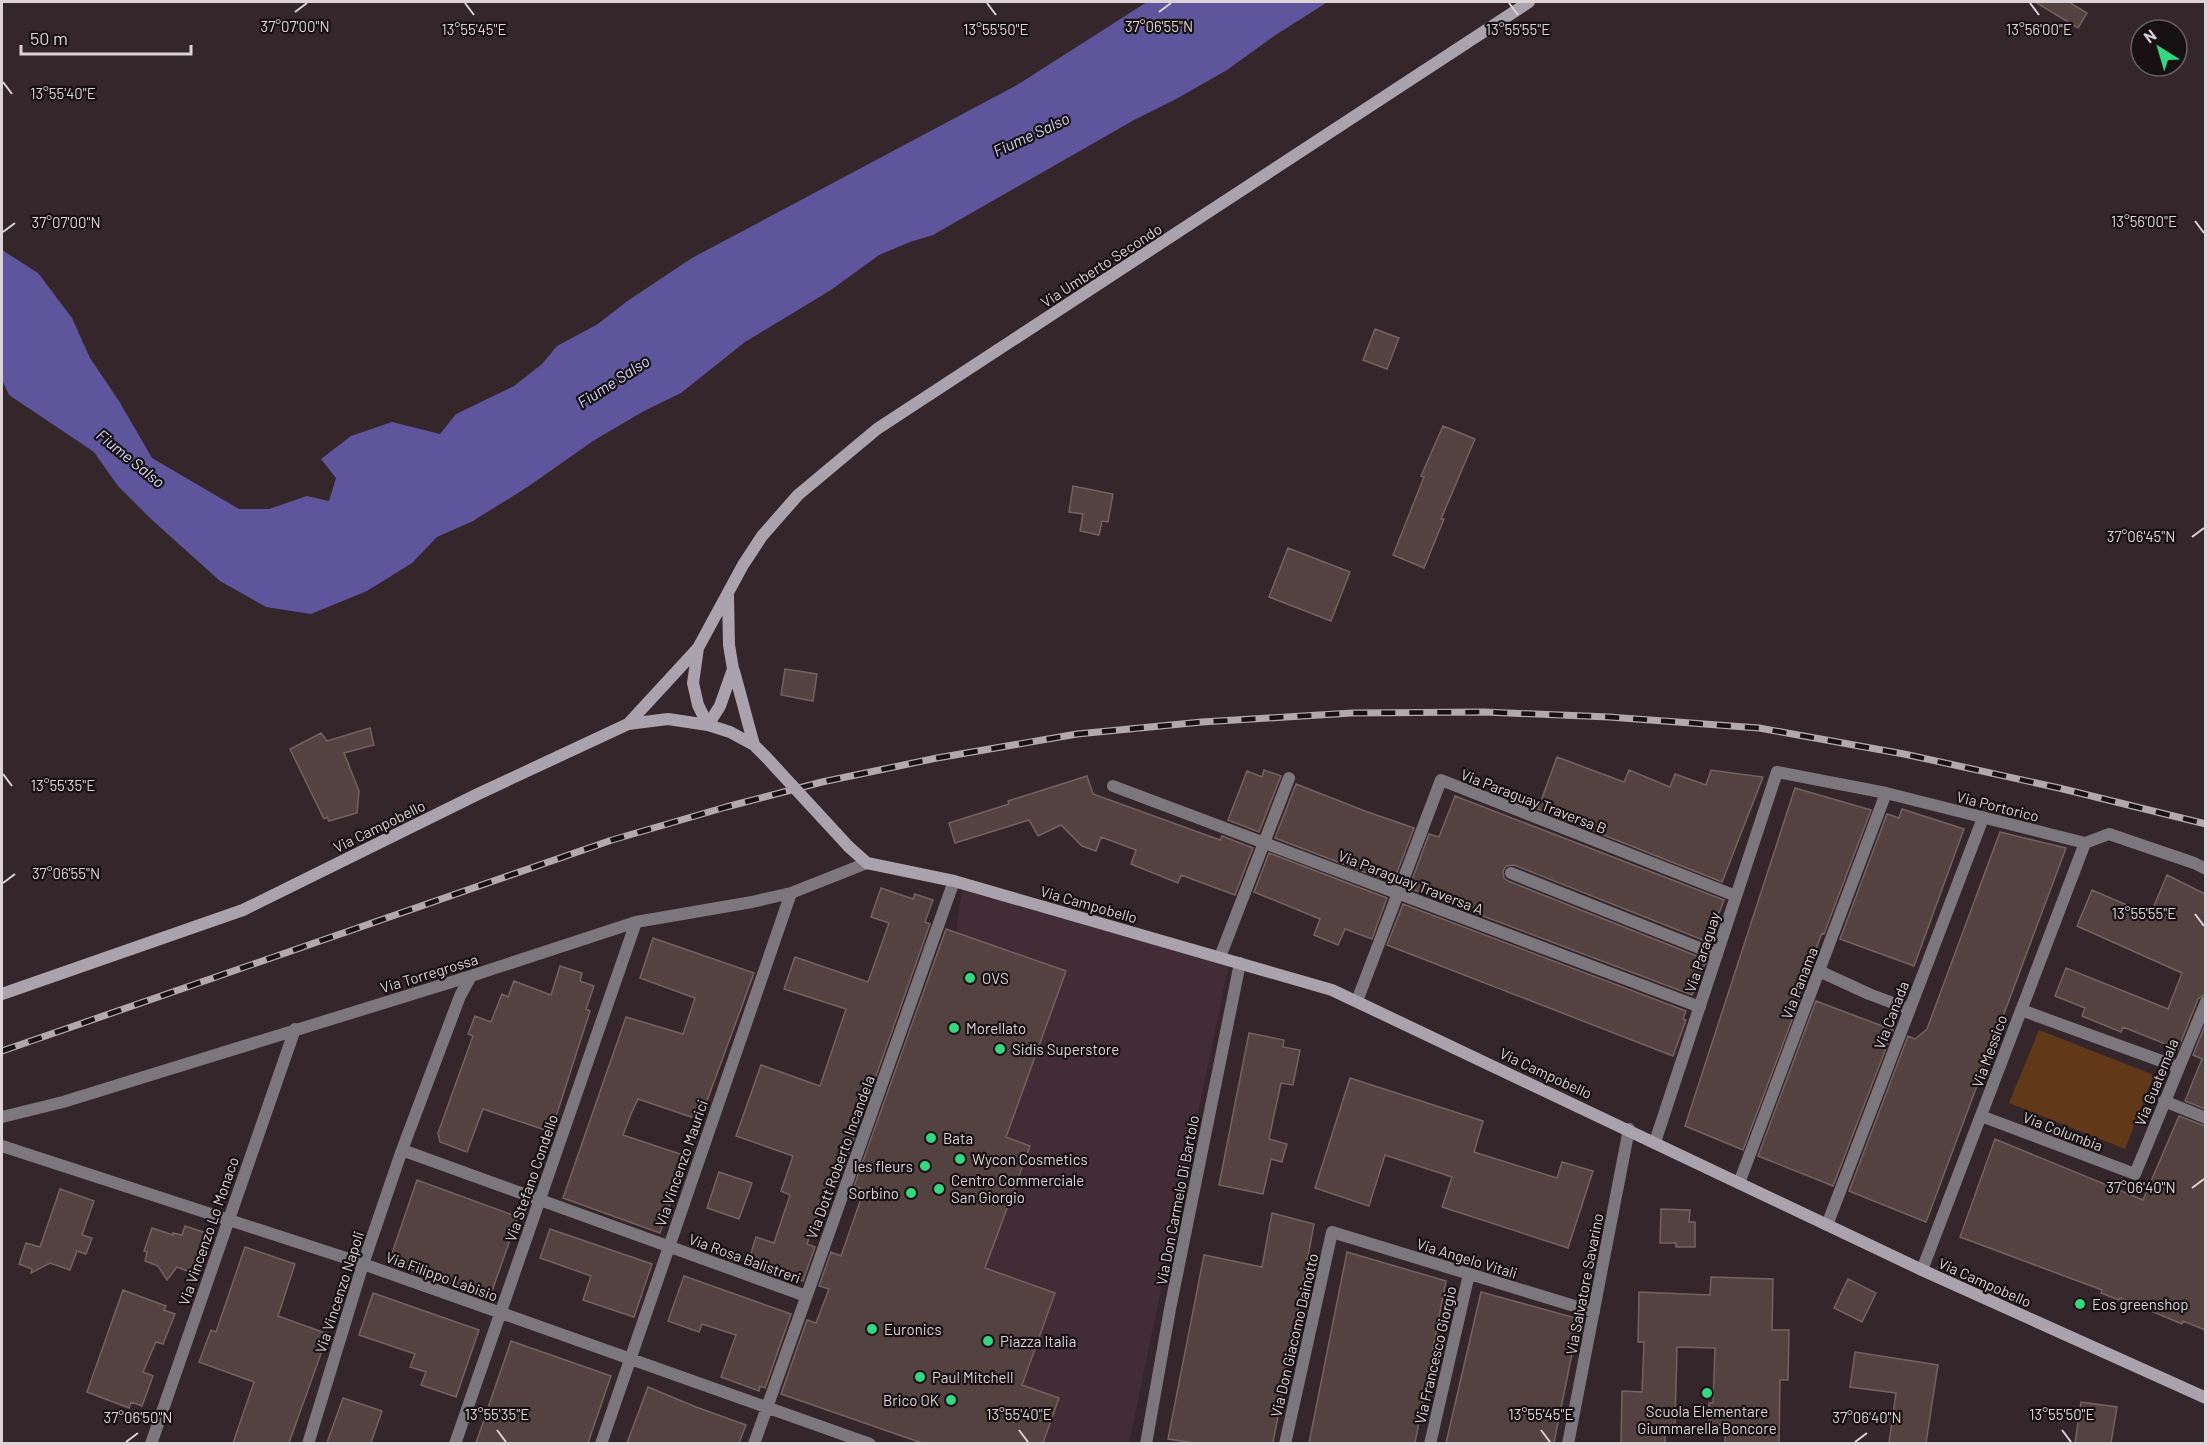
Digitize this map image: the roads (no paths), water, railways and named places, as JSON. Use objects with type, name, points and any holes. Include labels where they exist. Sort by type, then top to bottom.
[{"type":"main road","name":"Via Umberto Secondo","points":[[698,648],[743,565],[762,536],[798,495],[877,429],[1529,2]]},
{"type":"main road","points":[[728,595],[729,645],[733,669],[754,745]]},
{"type":"main road","points":[[628,724],[698,648]]},
{"type":"main road","points":[[698,648],[693,683],[698,705],[708,725]]},
{"type":"main road","points":[[708,725],[720,706],[733,669]]},
{"type":"main road","name":"Via Campobello","points":[[2,994],[243,910],[478,794],[628,724],[668,719],[708,725],[730,732],[754,745],[849,847],[867,863],[954,881],[1332,990],[1922,1270],[2205,1398]]},
{"type":"street","name":"Via Portorico","points":[[1777,772],[1886,793],[2085,843],[2109,834],[2194,863],[2205,869]]},
{"type":"street","name":"Via Paraguay","points":[[1655,1142],[1777,772]]},
{"type":"street","points":[[1220,957],[1289,778]]},
{"type":"street","name":"Via Paraguay Traversa B","points":[[1357,1001],[1441,780],[1736,896]]},
{"type":"street","name":"Via Paraguay Traversa A","points":[[1113,786],[1700,1007]]},
{"type":"street","name":"Via Panama","points":[[1739,1183],[1886,793]]},
{"type":"street","name":"Via Canada","points":[[1827,1225],[1983,818]]},
{"type":"street","name":"Via Messico","points":[[1922,1270],[2085,843]]},
{"type":"street","name":"Via Torregrossa","points":[[2,1117],[63,1102],[471,976],[636,922],[791,893],[867,863]]},
{"type":"street","points":[[1511,873],[1716,955]]},
{"type":"street","name":"Via Dott Roberto Incandela","points":[[753,1443],[954,881]]},
{"type":"street","name":"Via Vincenzo Maurici","points":[[601,1443],[791,893]]},
{"type":"street","name":"Via Stefano Condello","points":[[455,1443],[636,922]]},
{"type":"street","name":"Via Don Carmelo Di Bartolo","points":[[1146,1443],[1172,1297],[1240,963]]},
{"type":"street","points":[[1819,971],[1909,1009]]},
{"type":"street","name":"Via Vincenzo Napoli","points":[[308,1443],[363,1264],[402,1150],[460,996],[471,976]]},
{"type":"street","name":"Via Guatemala","points":[[2135,1174],[2204,1008]]},
{"type":"street","points":[[2021,1010],[2178,1067]]},
{"type":"street","name":"Via Vincenzo Lo Monaco","points":[[151,1443],[295,1029]]},
{"type":"street","points":[[2164,1101],[2205,1118]]},
{"type":"street","name":"Via Columbia","points":[[1981,1116],[2135,1174]]},
{"type":"street","name":"Via Salvatore Savarino","points":[[1568,1443],[1629,1129]]},
{"type":"street","name":"Via Filippo Labisio","points":[[2,1146],[363,1264],[870,1443]]},
{"type":"street","name":"Via Rosa Balistreri","points":[[402,1150],[806,1296]]},
{"type":"street","name":"Via Angelo Vitali","points":[[1332,1232],[1594,1312]]},
{"type":"street","name":"Via Don Giacomo Dainotto","points":[[1285,1443],[1332,1232]]},
{"type":"street","name":"Via Francesco Giorgio","points":[[1430,1443],[1469,1274]]},
{"type":"water","name":"Fiume Salso","points":[[1147,2],[1339,2],[1326,3],[1227,70],[1134,120],[933,235],[879,255],[831,290],[745,342],[681,393],[644,411],[593,441],[529,486],[473,521],[437,537],[412,563],[367,591],[311,614],[266,607],[220,581],[118,486],[94,452],[9,395],[2,380],[2,250],[38,273],[72,318],[90,358],[119,401],[152,458],[239,509],[269,509],[307,496],[329,501],[336,478],[321,459],[351,436],[392,422],[440,434],[456,414],[514,386],[542,364],[557,346],[598,324],[626,302],[692,258],[1017,85]]},
{"type":"railway","points":[[2,1051],[612,840],[822,782],[937,758],[1077,734],[1202,722],[1352,713],[1484,712],[1609,717],[1759,728],[1904,754],[2059,788],[2206,824]]},
{"type":"place","name":"OVS","points":[[970,978]]},
{"type":"place","name":"Morellato","points":[[954,1028]]},
{"type":"place","name":"Sidis Superstore","points":[[1000,1049]]},
{"type":"place","name":"Bata","points":[[931,1138]]},
{"type":"place","name":"Wycon Cosmetics","points":[[960,1159]]},
{"type":"place","name":"les fleurs","points":[[925,1166]]},
{"type":"place","name":"Centro Commerciale San Giorgio","points":[[939,1189]]},
{"type":"place","name":"Sorbino","points":[[911,1193]]},
{"type":"place","name":"Eos greenshop","points":[[2080,1304]]},
{"type":"place","name":"Euronics","points":[[872,1329]]},
{"type":"place","name":"Piazza Italia","points":[[988,1341]]},
{"type":"place","name":"Paul Mitchell","points":[[920,1377]]},
{"type":"place","name":"Scuola Elementare Giummarella Boncore","points":[[1707,1393]]},
{"type":"place","name":"Brico OK","points":[[951,1400]]}]
